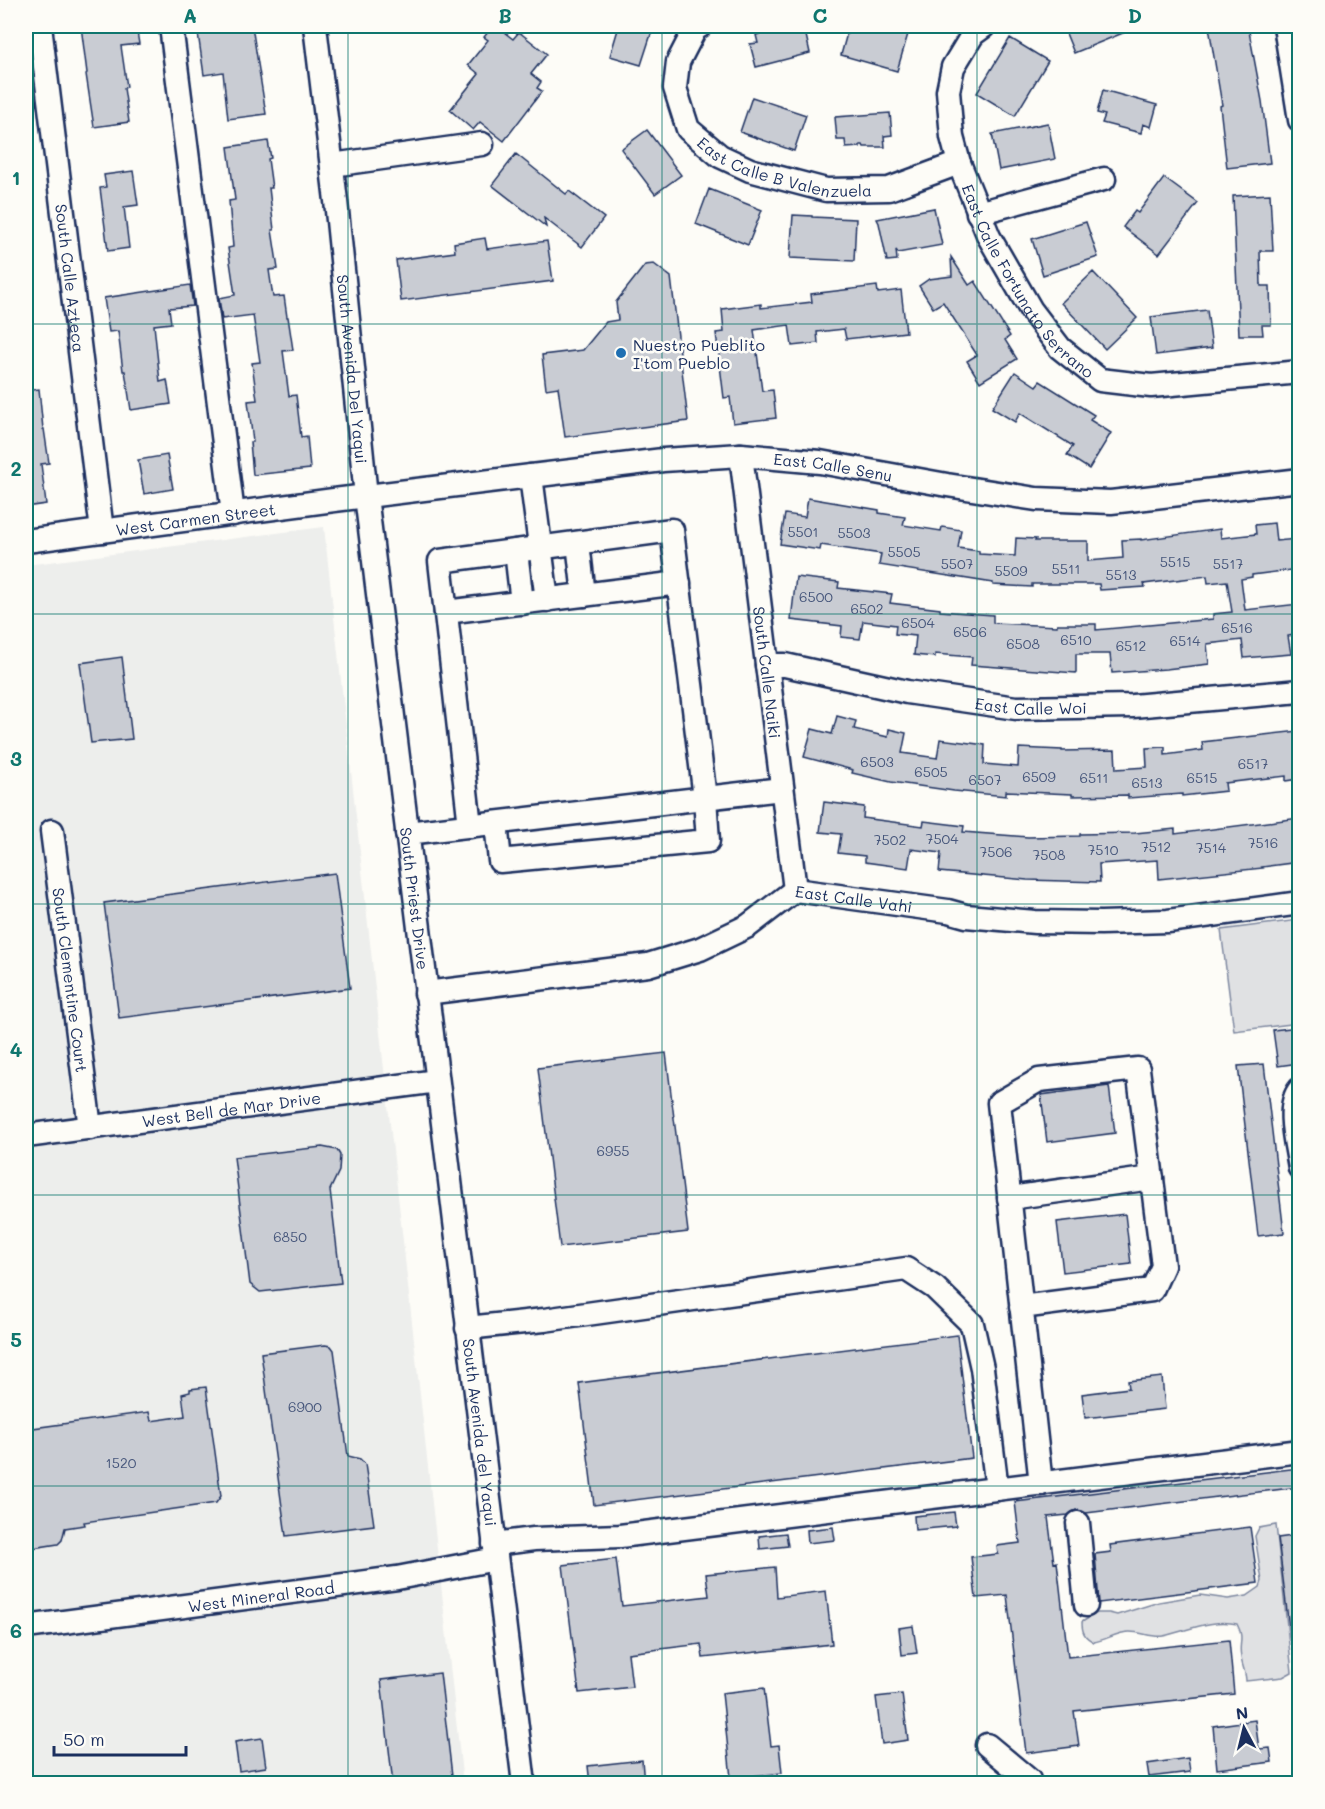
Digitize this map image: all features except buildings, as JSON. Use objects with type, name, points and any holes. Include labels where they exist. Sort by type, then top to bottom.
[{"type":"street","name":"South Calle Azteca","points":[[40,26],[102,531]]},
{"type":"street","points":[[171,26],[233,514]]},
{"type":"street","name":"South Avenida Del Yaqui","points":[[315,26],[392,713]]},
{"type":"street","name":"East Calle B Valenzuela","points":[[700,26],[695,29],[678,62],[675,88],[688,129],[720,156],[750,170],[826,190],[890,189],[959,163]]},
{"type":"street","points":[[1286,26],[1299,120]]},
{"type":"street","name":"East Calle Fortunato Serrano","points":[[971,28],[953,67],[948,91],[951,137],[989,237],[1031,310],[1060,348],[1100,380],[1151,386],[1299,372]]},
{"type":"street","points":[[332,165],[482,144]]},
{"type":"street","points":[[978,213],[1104,179]]},
{"type":"street","name":"East Calle Senu","points":[[366,496],[663,460],[741,455],[820,462],[1036,499],[1111,502],[1299,480]]},
{"type":"street","name":"South Calle Naiki","points":[[741,455],[795,890]]},
{"type":"street","points":[[531,476],[547,600]]},
{"type":"street","name":"West Carmen Street","points":[[26,541],[366,496]]},
{"type":"street","points":[[470,826],[440,561],[672,530],[705,798],[708,841],[501,861],[496,823]]},
{"type":"street","points":[[578,543],[584,595]]},
{"type":"street","points":[[516,551],[522,603]]},
{"type":"street","points":[[446,612],[679,583]]},
{"type":"street","name":"East Calle Woi","points":[[767,665],[785,665],[907,692],[1016,708],[1133,706],[1299,691]]},
{"type":"street","name":"South Priest Drive","points":[[392,713],[437,1081]]},
{"type":"street","points":[[406,833],[782,789]]},
{"type":"street","name":"South Clementine Court","points":[[52,831],[90,1128]]},
{"type":"street","name":"East Calle Vahi","points":[[426,993],[648,965],[700,949],[748,926],[795,890],[948,911],[966,916],[1035,922],[1168,921],[1299,903]]},
{"type":"street","points":[[1021,1307],[1152,1290],[1162,1266],[1138,1069],[1039,1080],[999,1103],[1010,1198],[1021,1307],[1041,1484]]},
{"type":"street","name":"West Bell de Mar Drive","points":[[26,1136],[437,1081]]},
{"type":"street","name":"South Avenida del Yaqui","points":[[437,1081],[524,1784]]},
{"type":"street","points":[[1299,1089],[1292,1109],[1299,1168]]},
{"type":"street","points":[[1010,1198],[1152,1178]]},
{"type":"street","points":[[467,1329],[906,1269],[935,1288],[972,1324],[982,1368],[997,1489]]},
{"type":"street","name":"West Mineral Road","points":[[26,1627],[397,1578],[495,1552],[534,1539],[620,1536],[1299,1451]]},
{"type":"street","points":[[1078,1523],[1086,1605]]},
{"type":"street","points":[[987,1745],[1029,1780],[1029,1784]]},
{"type":"shaded area","points":[[324,527],[463,1783],[26,1783],[26,565]]},
{"type":"shaded area","points":[[1299,920],[1299,1023],[1234,1031],[1221,930]]},
{"type":"shaded area","points":[[1276,1525],[1292,1672],[1283,1677],[1246,1681],[1240,1652],[1241,1634],[1237,1624],[1209,1624],[1159,1636],[1125,1632],[1094,1642],[1084,1634],[1082,1622],[1097,1613],[1117,1615],[1159,1602],[1200,1595],[1228,1599],[1247,1596],[1260,1587],[1262,1581],[1255,1536],[1259,1528]]},
{"type":"place","name":"Nuestro Pueblito I'tom Pueblo","points":[[621,353]]}]
